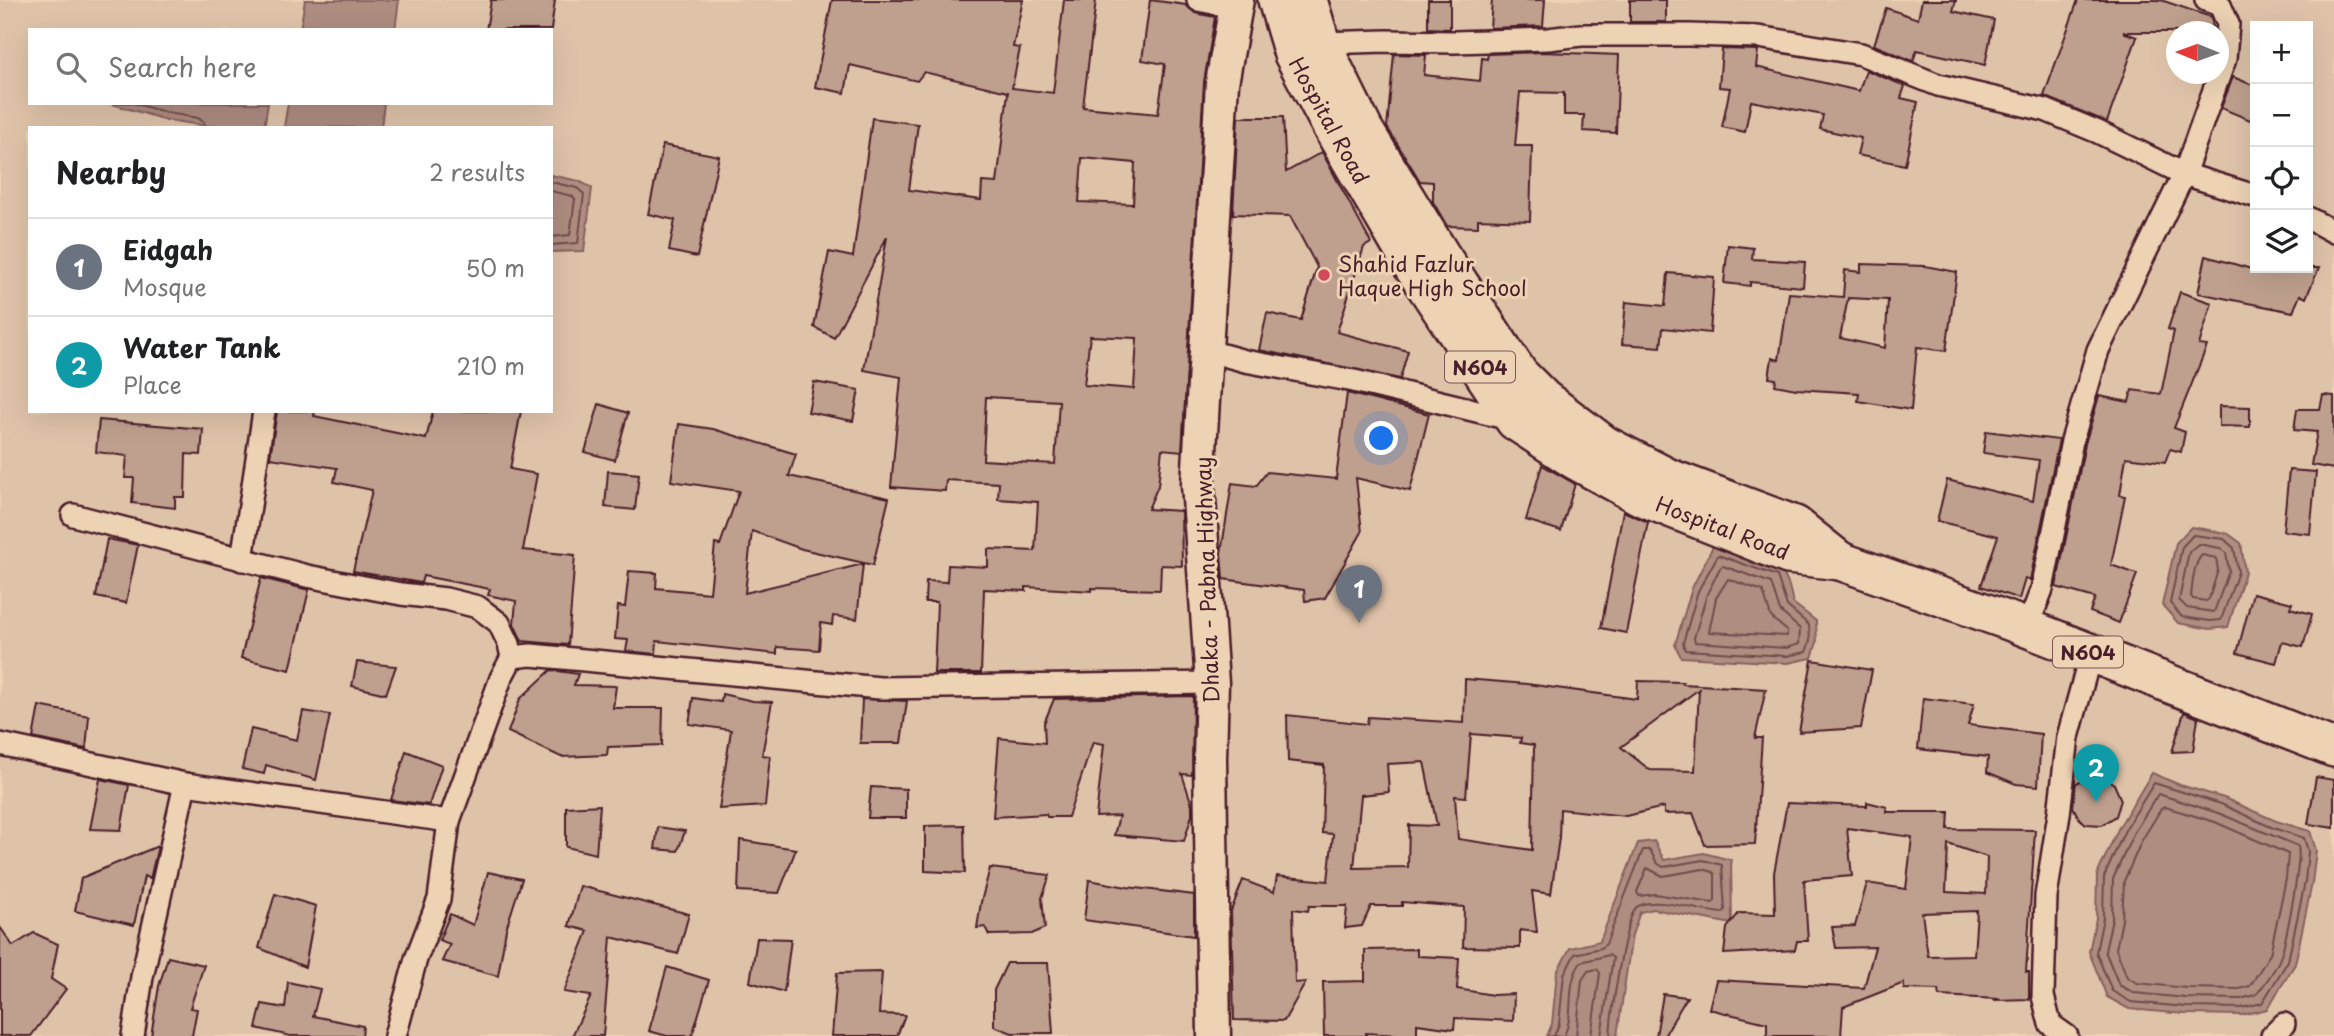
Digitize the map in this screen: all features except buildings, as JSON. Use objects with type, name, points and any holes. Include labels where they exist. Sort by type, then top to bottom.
[{"type":"highway","name":"Hospital Road","points":[[1277,0],[1293,54],[1332,128],[1413,267],[1515,421],[1573,459],[1640,496],[1788,555],[1840,561]]},
{"type":"highway","name":"Hospital Road","points":[[1308,0],[1321,43],[1364,130],[1440,254],[1519,374],[1544,399],[1605,445],[1667,477],[1795,525],[1840,561]]},
{"type":"highway","name":"N604","points":[[1840,561],[2027,628],[2334,748]]},
{"type":"main road","name":"Dhaka - Pabna Highway","points":[[1214,1036],[1210,758],[1212,683],[1198,484],[1222,83],[1235,4]]},
{"type":"street","points":[[1198,0],[1235,4]]},
{"type":"street","points":[[2027,628],[2042,589],[2072,441],[2098,351],[2184,174],[2225,59],[2228,24],[2220,5],[2206,0]]},
{"type":"street","points":[[1321,43],[1548,39],[1580,35],[1758,37],[1861,54],[1938,85],[2045,110],[2098,132],[2184,174],[2250,194]]},
{"type":"street","points":[[2313,221],[2334,232]]},
{"type":"street","points":[[1205,349],[1245,361],[1354,381],[1515,421],[1544,399]]},
{"type":"street","points":[[242,560],[264,413]]},
{"type":"street","points":[[73,515],[307,576],[401,594],[446,599],[478,607],[499,623],[512,657],[501,678],[449,821],[439,900],[416,959],[395,1036]]},
{"type":"street","points":[[2067,1036],[2050,1024],[2043,996],[2046,896],[2068,737],[2091,653]]},
{"type":"street","points":[[512,657],[531,655],[880,688],[1212,683]]},
{"type":"street","points":[[0,744],[185,784],[449,821]]},
{"type":"street","points":[[133,1036],[142,976],[185,784]]},
{"type":"shaded area","points":[[0,0],[2334,0],[2334,1036],[0,1036]]},
{"type":"water","points":[[305,0],[399,0],[395,28],[300,28]]},
{"type":"water","points":[[116,105],[268,105],[264,126],[209,126],[166,120]]},
{"type":"water","points":[[288,105],[384,105],[381,126],[284,126]]},
{"type":"water","points":[[553,175],[579,181],[592,188],[584,251],[553,252]]},
{"type":"water","points":[[2191,527],[2227,533],[2241,543],[2245,572],[2228,627],[2210,629],[2178,623],[2162,605],[2176,543]]},
{"type":"water","points":[[1713,546],[1782,570],[1793,603],[1816,621],[1817,642],[1812,658],[1788,663],[1681,657],[1675,645],[1692,588]]},
{"type":"water","points":[[2152,773],[2180,785],[2224,798],[2276,821],[2310,831],[2316,850],[2295,964],[2267,1009],[2242,1015],[2185,1014],[2129,1009],[2107,997],[2089,952],[2096,918],[2097,875],[2119,827]]},
{"type":"water","points":[[1654,841],[1664,860],[1704,853],[1731,860],[1732,924],[1653,909],[1640,912],[1632,935],[1617,1036],[1547,1036],[1552,1024],[1557,972],[1570,948],[1600,941],[1638,843]]},
{"type":"place","name":"Shahid Fazlur Haque High School","points":[[1324,275]]},
{"type":"place","name":"Eidgah","points":[[1359,623]]},
{"type":"place","name":"Water Tank","points":[[2096,802]]}]
